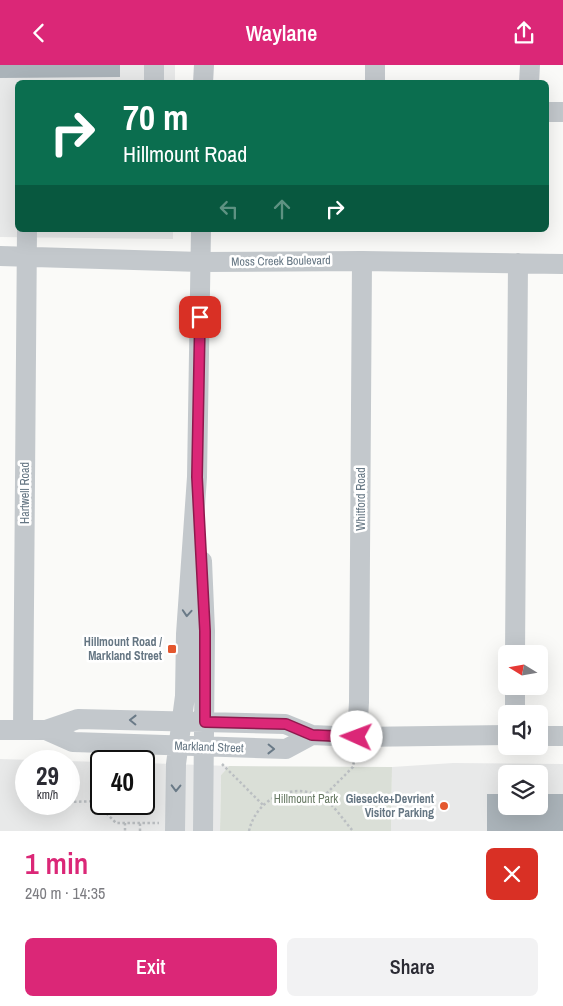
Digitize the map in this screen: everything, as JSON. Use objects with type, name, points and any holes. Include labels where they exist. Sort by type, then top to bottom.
[{"type":"street","points":[[154,65],[154,80]]},
{"type":"street","points":[[204,65],[204,80]]},
{"type":"street","points":[[375,65],[375,80]]},
{"type":"street","points":[[530,65],[530,80]]},
{"type":"street","points":[[549,112],[563,112]]},
{"type":"street","name":"Hartwell Road","points":[[23,730],[27,232]]},
{"type":"street","points":[[170,827],[185,696],[186,634],[197,477],[201,232]]},
{"type":"street","name":"Moss Creek Boulevard","points":[[0,256],[201,262],[362,261],[563,264]]},
{"type":"street","name":"Whitford Road","points":[[357,737],[360,682],[362,261]]},
{"type":"street","points":[[515,645],[518,263]]},
{"type":"street","points":[[197,477],[205,631],[203,831]]},
{"type":"street","name":"Markland Street","points":[[0,730],[46,730],[78,719],[286,724],[312,735],[357,737],[498,735]]},
{"type":"street","name":"Markland Street","points":[[46,730],[73,742],[286,749],[312,735]]},
{"type":"street","points":[[548,736],[563,736]]},
{"type":"path","points":[[323,797],[353,767],[357,737]]},
{"type":"path","points":[[222,765],[263,805]]},
{"type":"path","points":[[249,831],[250,824],[263,805],[275,795],[289,792],[306,792],[323,797],[353,831]]},
{"type":"path","points":[[108,815],[116,823],[140,823],[170,827]]},
{"type":"path","points":[[125,823],[125,831]]},
{"type":"path","points":[[140,823],[140,831]]},
{"type":"shaded area","points":[[0,65],[175,65],[175,80],[15,80],[15,232],[173,232],[173,239],[0,237]]},
{"type":"shaded area","points":[[0,759],[15,759],[15,815],[80,815],[80,761],[90,762],[90,815],[155,815],[155,763],[229,766],[221,775],[220,831],[0,831]]},
{"type":"shaded area","points":[[453,763],[563,764],[563,831],[391,831],[392,767]]},
{"type":"green space","name":"Hillmount Park","points":[[229,766],[392,767],[391,831],[220,831],[221,775]]},
{"type":"building","points":[[0,65],[120,65],[120,77],[0,78]]},
{"type":"building","points":[[487,794],[498,794],[498,815],[548,815],[548,794],[563,794],[563,831],[487,831]]},
{"type":"place","name":"Hillmount Road / Markland Street","points":[[172,649]]},
{"type":"place","name":"Giesecke+Devrient Visitor Parking","points":[[444,806]]},
{"type":"route","points":[[200,317],[197,477],[205,631],[205,722],[286,724],[312,735],[357,737]]}]
